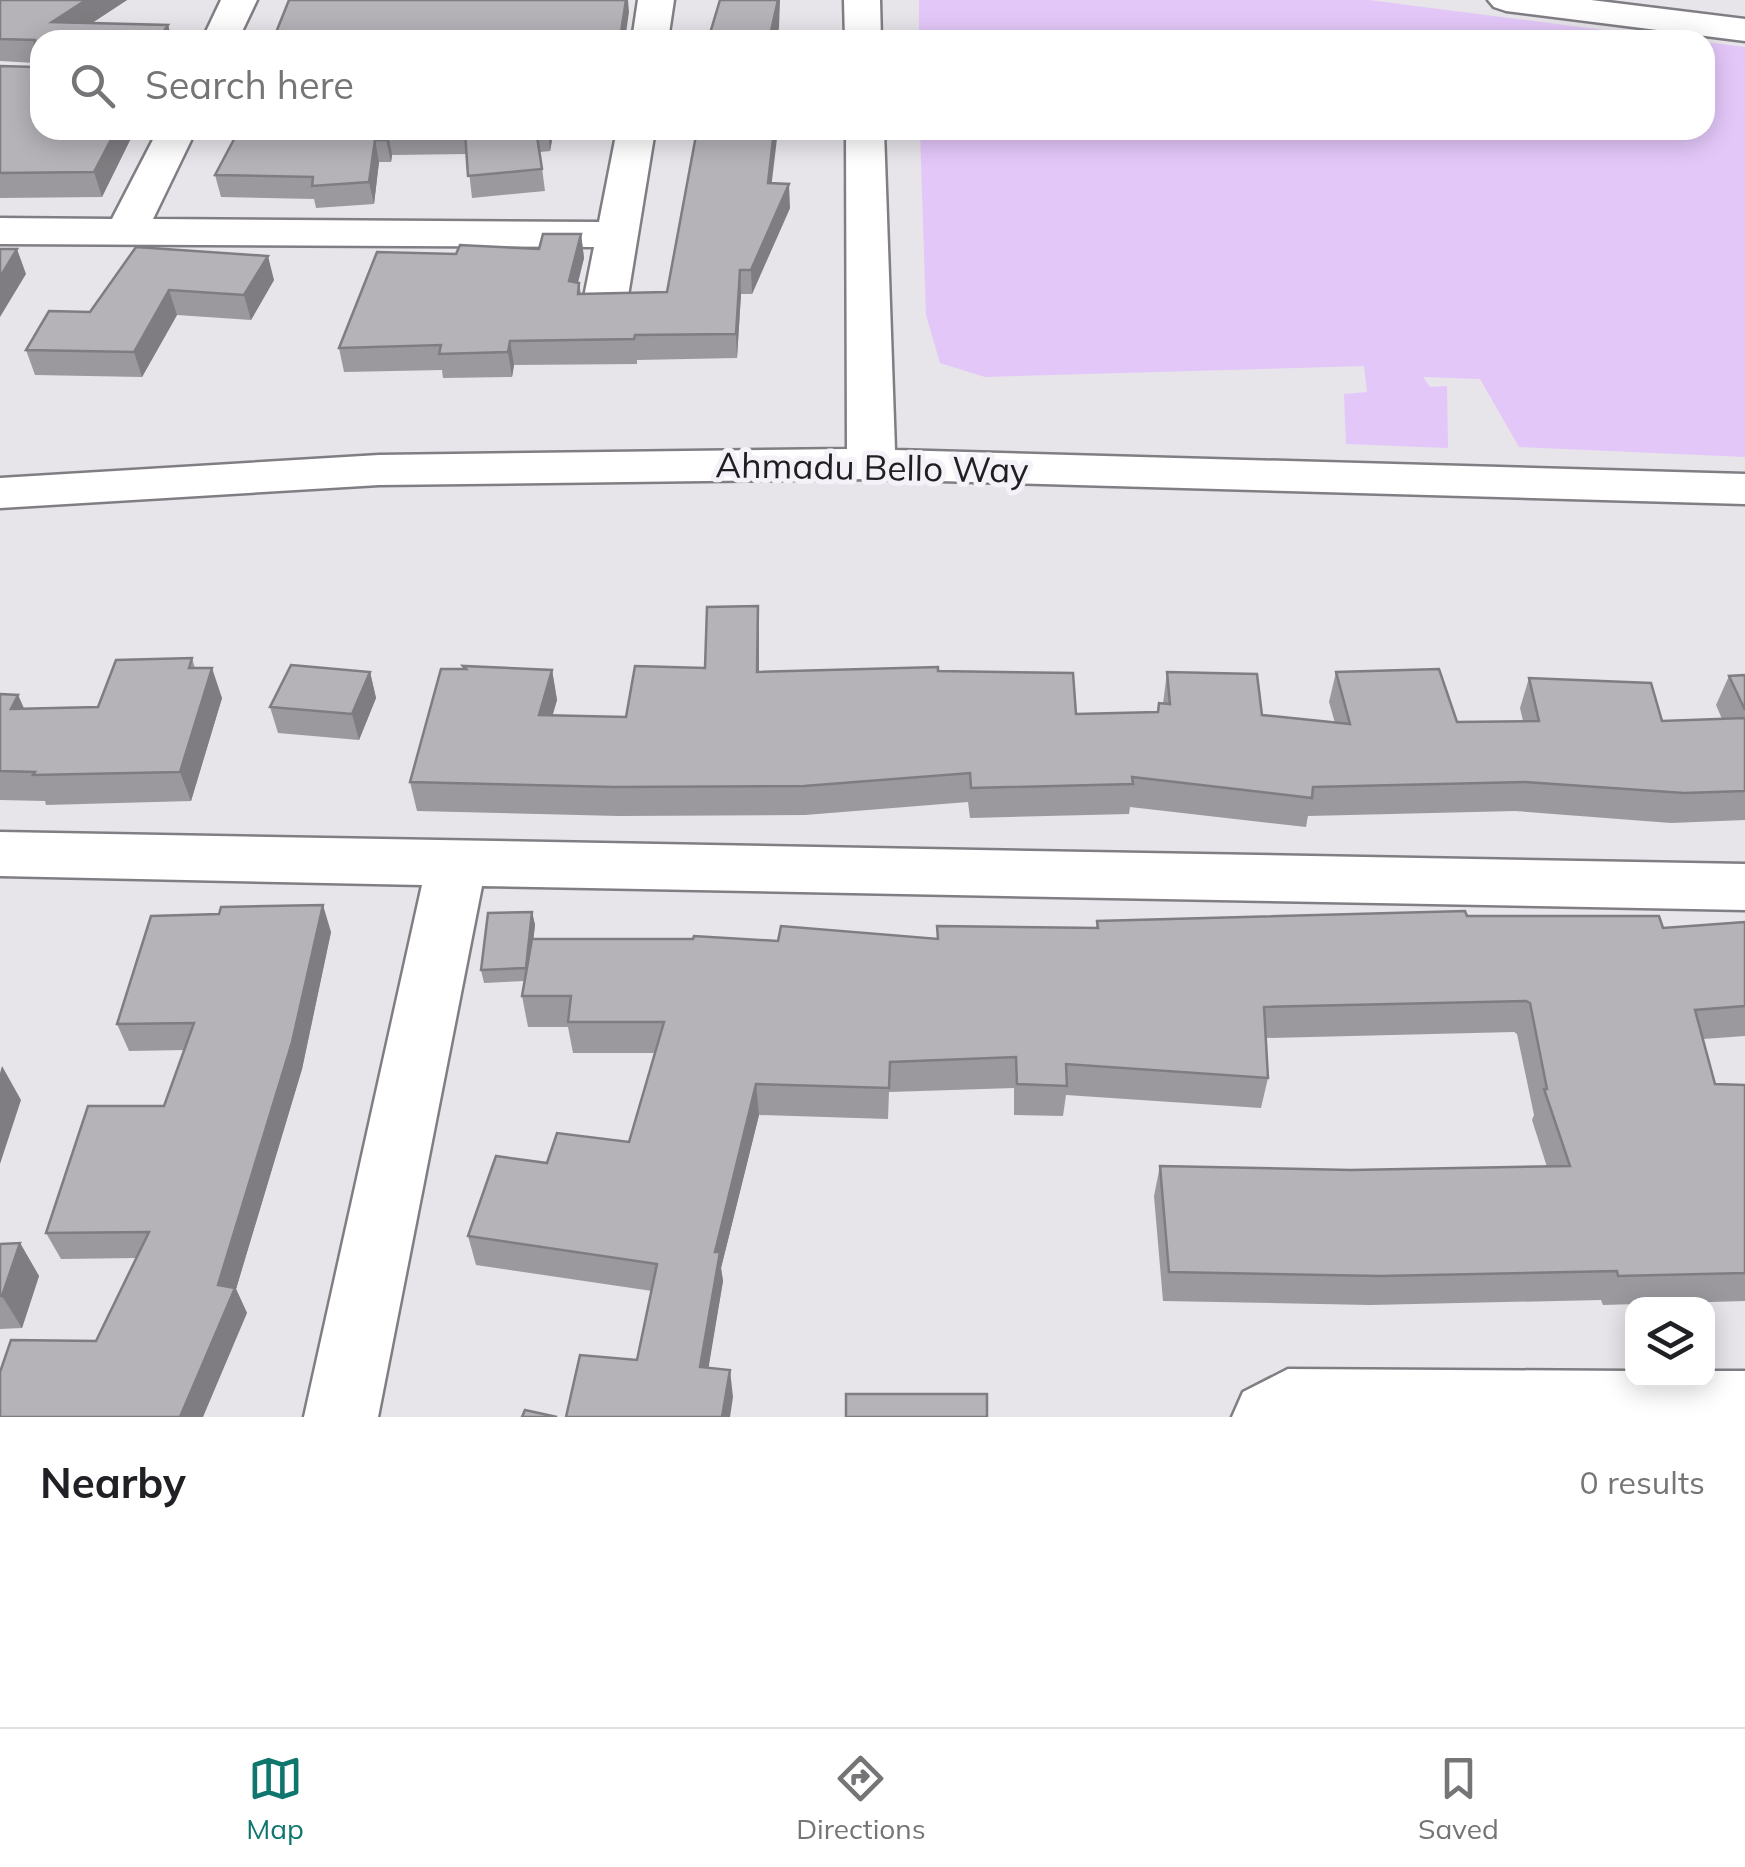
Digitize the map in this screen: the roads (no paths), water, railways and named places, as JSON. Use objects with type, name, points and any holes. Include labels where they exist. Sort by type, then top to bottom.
[{"type":"street","points":[[225,30],[239,0]]},
{"type":"street","points":[[652,30],[656,0]]},
{"type":"street","points":[[862,0],[863,30]]},
{"type":"street","points":[[1506,0],[1745,30]]},
{"type":"street","points":[[126,232],[172,140]]},
{"type":"street","points":[[604,302],[634,140]]},
{"type":"street","points":[[864,140],[872,464]]},
{"type":"street","points":[[0,232],[619,235]]},
{"type":"street","name":"Ahmadu Bello Way","points":[[0,493],[380,470],[872,464],[1745,490]]},
{"type":"street","points":[[0,854],[1745,887]]},
{"type":"street","points":[[341,1417],[457,862]]},
{"type":"street","points":[[1269,1417],[1288,1405],[1745,1407]]}]
